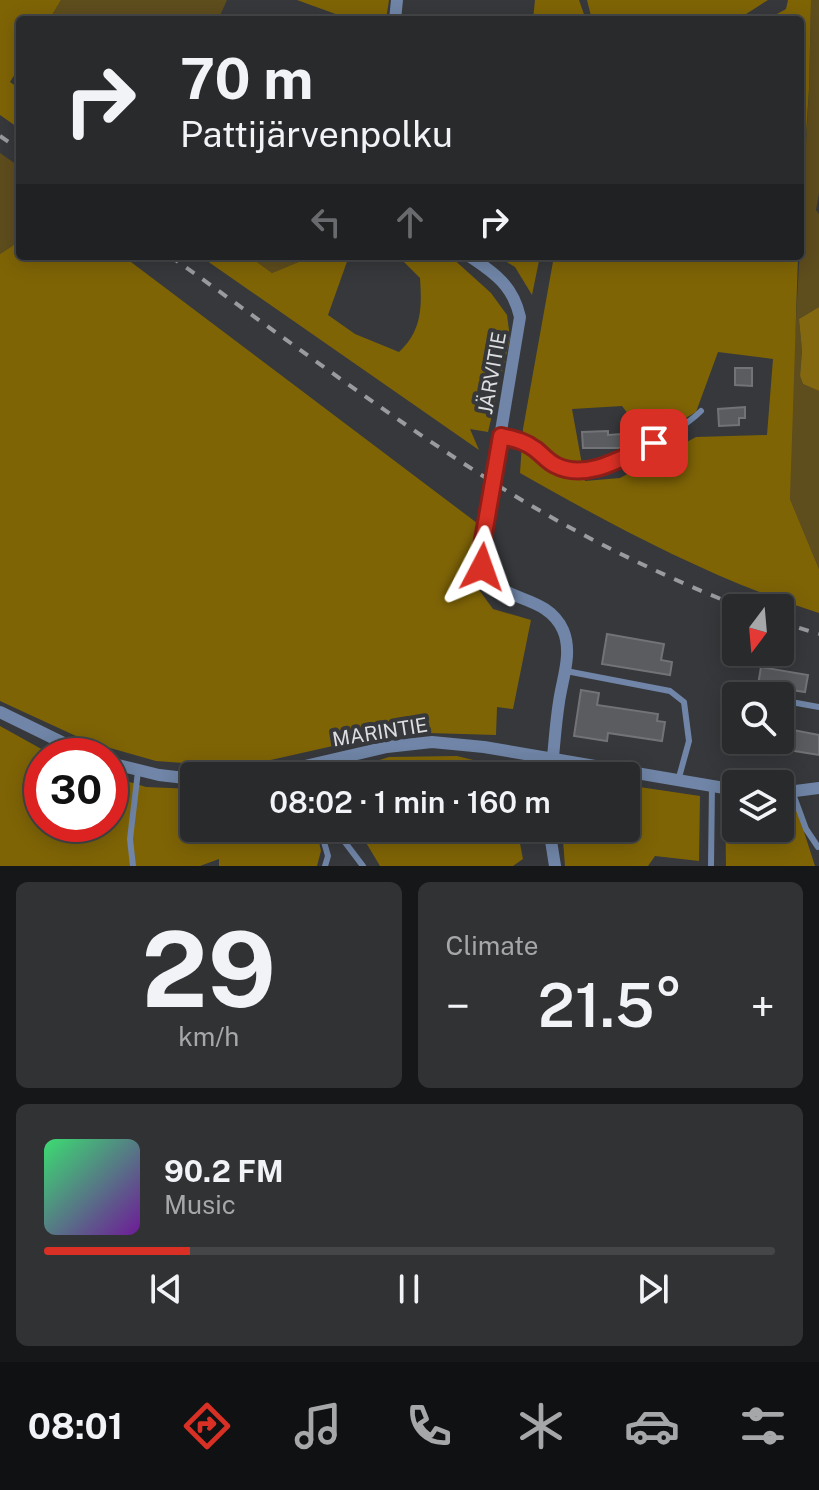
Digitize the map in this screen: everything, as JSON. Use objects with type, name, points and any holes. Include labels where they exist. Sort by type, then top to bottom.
[{"type":"street","name":"JÄRVITIE","points":[[475,260],[505,282],[517,303],[520,317],[480,557],[485,576],[496,588],[538,605],[557,620],[564,632],[566,671],[559,700],[553,762]]},
{"type":"street","points":[[0,712],[53,738]]},
{"type":"street","name":"MARINTIE","points":[[337,762],[387,747],[432,742],[484,747],[722,788]]},
{"type":"street","points":[[128,768],[180,777]]},
{"type":"street","points":[[794,791],[819,788]]},
{"type":"street","points":[[551,842],[555,866]]},
{"type":"lane","points":[[501,436],[523,441],[553,464],[568,470],[583,471],[603,466],[654,443],[686,426],[701,411]]},
{"type":"lane","points":[[566,671],[670,691],[684,702],[689,741],[678,781]]},
{"type":"lane","points":[[794,703],[819,707]]},
{"type":"lane","points":[[133,866],[130,839],[138,771]]},
{"type":"lane","points":[[711,865],[712,786]]},
{"type":"lane","points":[[794,807],[818,847]]},
{"type":"lane","points":[[324,842],[328,856],[325,866]]},
{"type":"lane","points":[[345,842],[363,866]]},
{"type":"shaded area","points":[[0,0],[61,0],[51,16],[16,16],[16,72],[10,82],[16,86],[16,126],[0,115]]},
{"type":"shaded area","points":[[61,0],[227,0],[220,16],[51,16]]},
{"type":"shaded area","points":[[297,0],[389,0],[387,16],[341,16]]},
{"type":"shaded area","points":[[535,0],[579,0],[585,16],[533,16]]},
{"type":"shaded area","points":[[587,0],[768,0],[743,16],[591,16]]},
{"type":"shaded area","points":[[788,0],[811,0],[804,166],[804,16],[773,16],[786,9]]},
{"type":"shaded area","points":[[811,0],[819,0],[819,193],[816,210],[819,214],[819,307],[799,319],[802,351],[800,376],[803,384],[819,391],[819,569],[790,499],[791,407],[799,260],[804,260],[804,177]]},
{"type":"shaded area","points":[[0,153],[16,164],[16,244],[0,254]]},
{"type":"shaded area","points":[[16,244],[16,260],[128,260],[477,523],[469,576],[493,609],[531,620],[513,709],[497,707],[496,735],[395,732],[261,762],[180,763],[156,761],[128,753],[128,738],[80,738],[0,701],[0,254]]},
{"type":"shaded area","points":[[206,260],[254,260],[272,273],[303,260],[348,260],[328,315],[355,334],[399,352],[416,327],[421,299],[420,278],[402,260],[454,260],[491,293],[507,315],[510,338],[488,432],[470,429],[479,450]]},
{"type":"shaded area","points":[[254,260],[303,260],[272,273]]},
{"type":"shaded area","points":[[504,260],[539,260],[532,295],[515,267]]},
{"type":"shaded area","points":[[553,260],[798,260],[790,499],[819,569],[819,613],[794,605],[794,594],[765,594],[742,585],[591,513],[520,473],[523,429]],"holes":[[[718,352],[773,359],[767,435],[696,437],[620,478],[585,481],[572,409],[622,406],[648,440],[696,412]]]},
{"type":"shaded area","points":[[819,307],[819,391],[803,384],[800,376],[802,351],[799,319]]},
{"type":"shaded area","points":[[0,726],[24,739],[24,842],[128,842],[128,782],[146,787],[180,788],[180,842],[319,842],[321,851],[317,866],[219,866],[219,859],[200,866],[0,866]]},
{"type":"shaded area","points":[[457,756],[482,762],[373,762],[389,757]]},
{"type":"shaded area","points":[[640,787],[700,796],[699,861],[655,856],[648,866],[565,866],[563,842],[640,842]]},
{"type":"shaded area","points":[[796,807],[815,866],[726,866],[726,842],[794,842]]},
{"type":"shaded area","points":[[366,842],[520,842],[523,859],[513,866],[380,866]]},
{"type":"building","points":[[735,368],[752,368],[752,386],[735,385]]},
{"type":"building","points":[[745,407],[745,418],[739,418],[739,425],[719,426],[718,409]]},
{"type":"building","points":[[608,431],[608,435],[622,434],[623,448],[583,448],[582,432]]},
{"type":"building","points":[[607,634],[664,644],[661,660],[672,662],[670,675],[602,664]]},
{"type":"building","points":[[761,667],[808,675],[805,692],[794,690],[794,682],[758,682]]},
{"type":"building","points":[[581,690],[599,693],[597,705],[658,714],[657,721],[665,722],[662,741],[608,733],[607,741],[574,736]]},
{"type":"building","points":[[794,730],[819,735],[819,755],[794,751]]},
{"type":"railway","points":[[0,136],[16,147]]},
{"type":"railway","points":[[176,260],[371,400],[494,483],[616,552],[722,599]]},
{"type":"railway","points":[[794,626],[819,634]]},
{"type":"route","points":[[482,567],[480,557],[501,436],[523,441],[553,464],[568,470],[583,471],[603,466],[654,443]]}]
